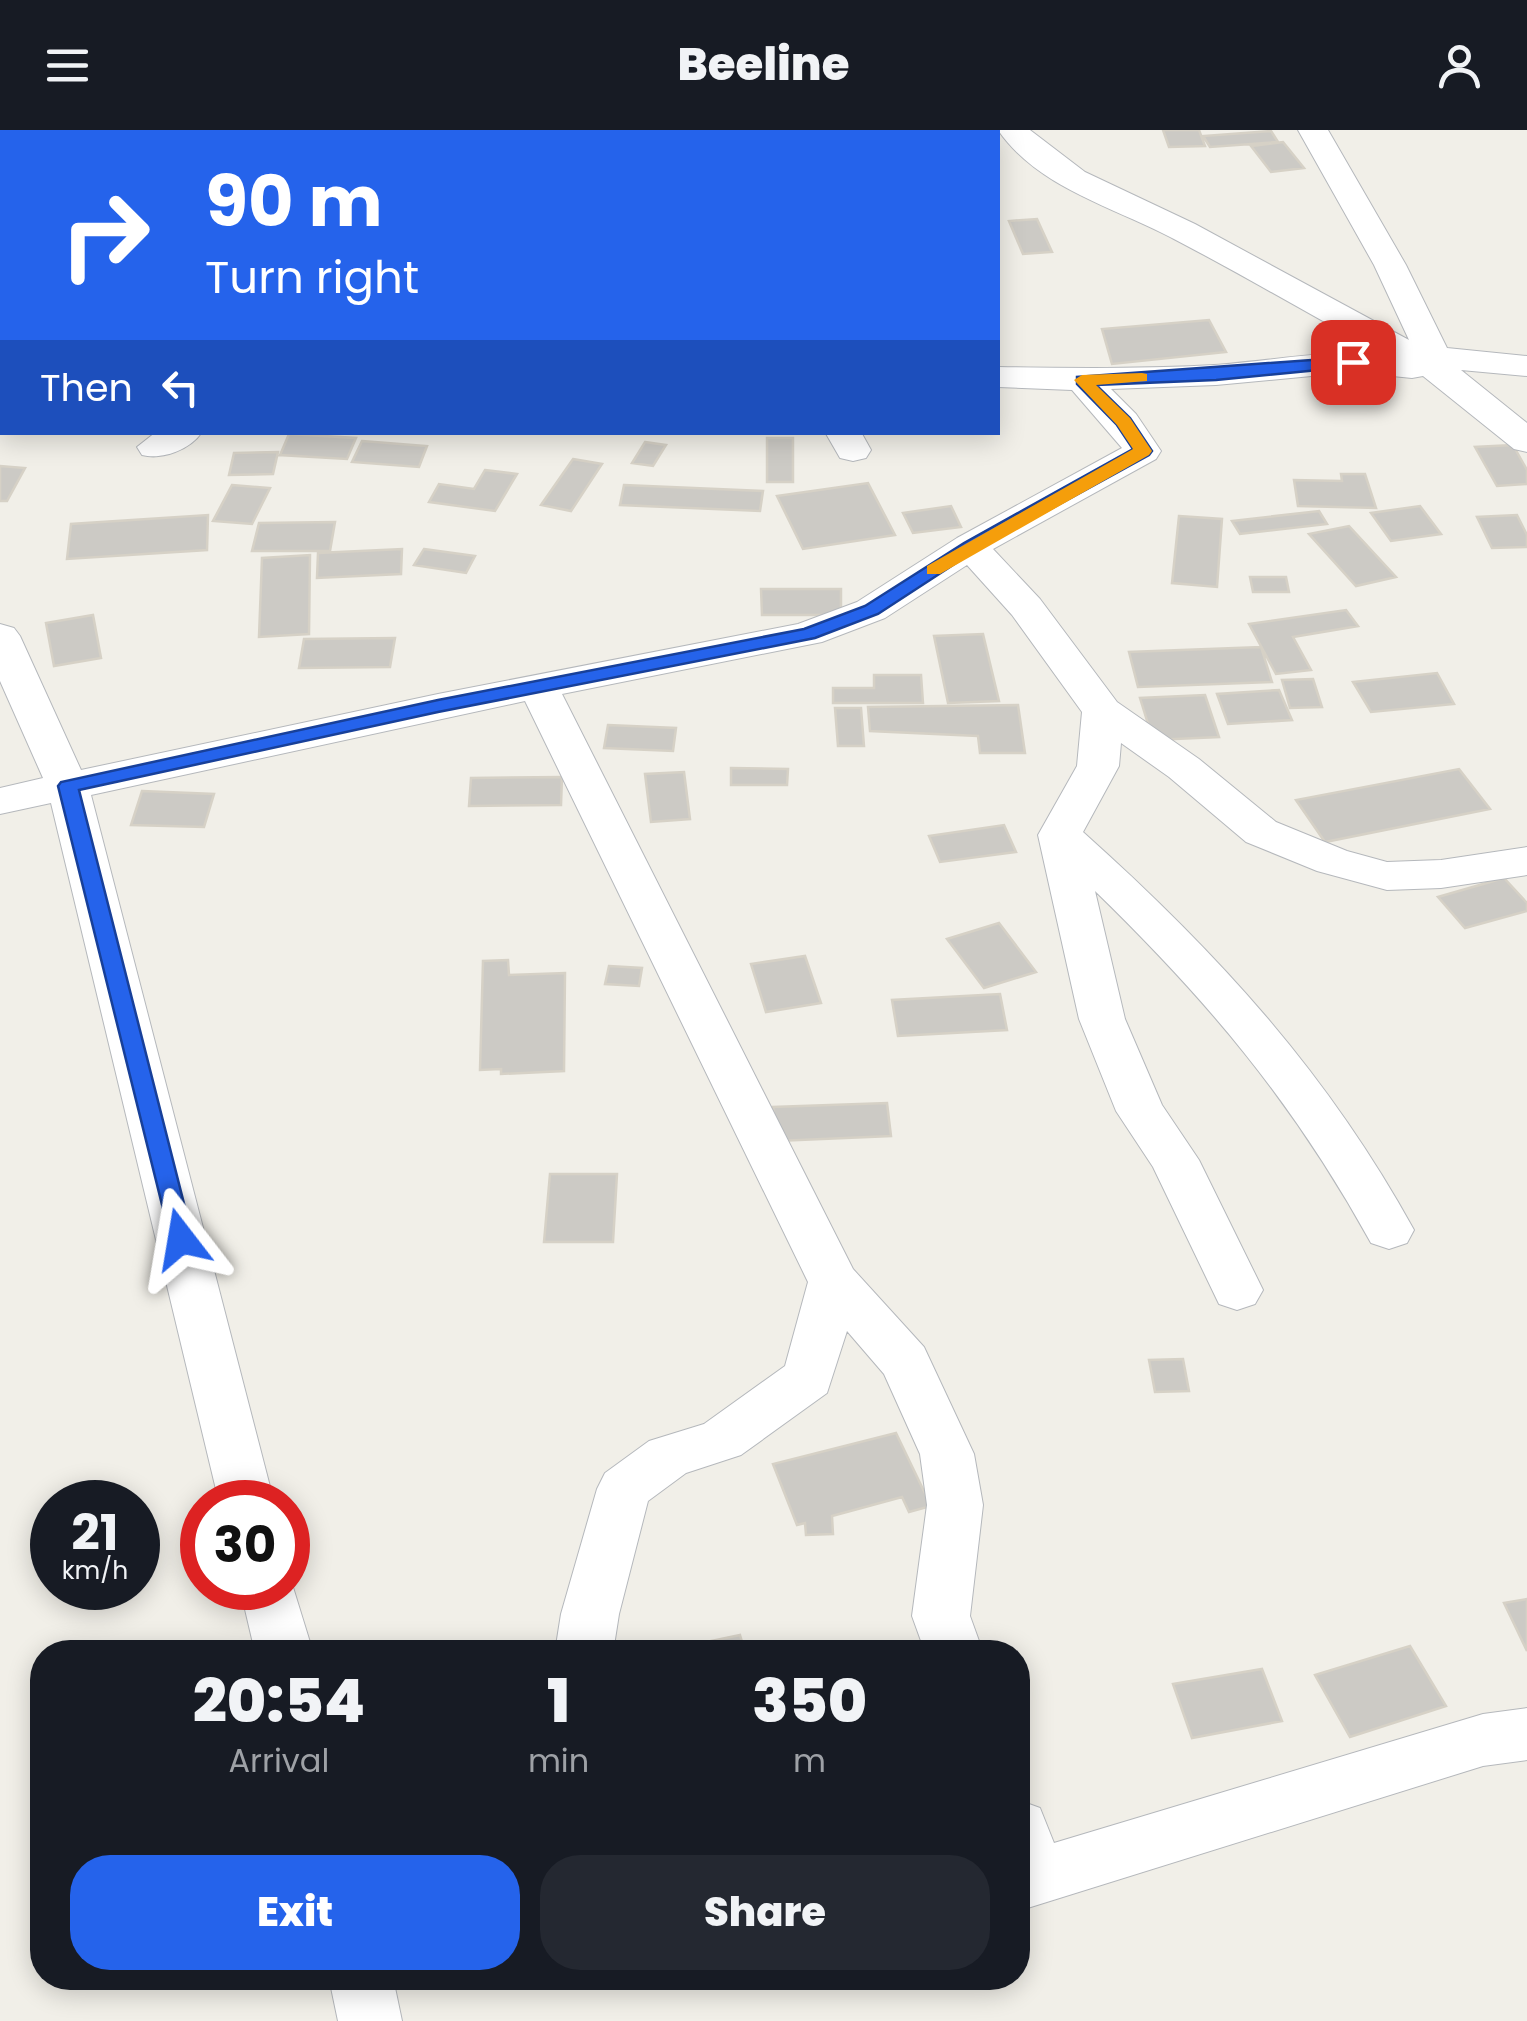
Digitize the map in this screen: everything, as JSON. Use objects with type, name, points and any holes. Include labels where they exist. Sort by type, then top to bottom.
[{"type":"street","points":[[1013,130],[1036,154],[1081,186],[1180,230],[1356,345],[1438,364],[1527,366]]},
{"type":"street","points":[[1314,130],[1390,265],[1438,364],[1527,441]]},
{"type":"street","points":[[1000,378],[1082,380],[1216,374],[1356,345],[1388,305],[1390,265]]},
{"type":"street","points":[[0,801],[808,634],[872,610],[970,546],[1143,451],[1124,422],[1082,380]]},
{"type":"street","points":[[970,546],[1026,607],[1103,712],[1184,768],[1261,832],[1332,861],[1388,876],[1441,874],[1527,861]]},
{"type":"street","points":[[0,636],[68,786],[241,1480]]},
{"type":"street","points":[[538,688],[834,1282],[905,1362],[947,1454],[954,1505],[941,1616],[950,1640]]},
{"type":"street","points":[[1103,712],[1098,766],[1060,834],[1102,1020],[1140,1111],[1174,1160],[1238,1290]]},
{"type":"street","points":[[1060,834],[1119,887],[1217,989],[1326,1122],[1356,1168],[1388,1230]]},
{"type":"street","points":[[586,1640],[624,1488],[668,1457],[722,1440],[808,1378],[834,1282]]},
{"type":"street","points":[[274,1610],[281,1640]]},
{"type":"street","points":[[1030,1861],[1483,1740],[1527,1734]]},
{"type":"street","points":[[364,1990],[370,2021]]},
{"type":"building","points":[[1163,130],[1199,130],[1205,146],[1169,147]]},
{"type":"building","points":[[1271,131],[1278,142],[1210,147],[1203,136]]},
{"type":"building","points":[[1283,142],[1304,168],[1271,172],[1251,146]]},
{"type":"building","points":[[1037,219],[1052,252],[1023,254],[1009,221]]},
{"type":"building","points":[[1209,320],[1226,352],[1112,364],[1102,329]]},
{"type":"building","points":[[289,435],[356,438],[347,459],[280,455]]},
{"type":"building","points":[[767,438],[793,438],[793,482],[767,482]]},
{"type":"building","points":[[362,441],[427,446],[419,467],[352,462]]},
{"type":"building","points":[[645,442],[666,445],[653,466],[632,463]]},
{"type":"building","points":[[1513,445],[1527,470],[1527,484],[1497,486],[1475,447]]},
{"type":"building","points":[[278,452],[273,474],[229,475],[234,453]]},
{"type":"building","points":[[573,459],[602,464],[571,511],[541,505]]},
{"type":"building","points":[[0,466],[25,468],[7,501],[0,501]]},
{"type":"building","points":[[485,470],[517,474],[495,511],[429,502],[439,484],[474,489]]},
{"type":"building","points":[[1341,474],[1365,474],[1376,508],[1298,506],[1294,480],[1342,481]]},
{"type":"building","points":[[868,483],[895,535],[803,549],[777,496]]},
{"type":"building","points":[[232,485],[270,488],[252,524],[213,521]]},
{"type":"building","points":[[624,485],[763,491],[760,511],[620,505]]},
{"type":"building","points":[[951,506],[961,527],[913,533],[903,513]]},
{"type":"building","points":[[1420,506],[1441,534],[1391,541],[1371,513]]},
{"type":"building","points":[[1319,511],[1327,524],[1240,534],[1232,521]]},
{"type":"building","points":[[208,515],[207,550],[67,559],[71,524]]},
{"type":"building","points":[[1517,515],[1527,535],[1527,547],[1492,548],[1477,517]]},
{"type":"building","points":[[1179,516],[1222,519],[1217,587],[1172,583]]},
{"type":"building","points":[[335,522],[330,551],[252,551],[259,523]]},
{"type":"building","points":[[1349,526],[1396,577],[1356,586],[1309,534]]},
{"type":"building","points":[[402,549],[401,574],[317,578],[318,553]]},
{"type":"building","points":[[424,549],[475,556],[466,573],[414,565]]},
{"type":"building","points":[[310,555],[309,634],[259,637],[262,558]]},
{"type":"building","points":[[1250,577],[1286,577],[1289,592],[1253,592]]},
{"type":"building","points":[[761,589],[841,589],[841,615],[762,615]]},
{"type":"building","points":[[1346,610],[1358,626],[1293,637],[1311,670],[1276,674],[1249,624]]},
{"type":"building","points":[[93,615],[101,658],[54,666],[46,623]]},
{"type":"building","points":[[983,634],[999,701],[948,703],[934,636]]},
{"type":"building","points":[[395,638],[390,667],[299,668],[304,639]]},
{"type":"building","points":[[1261,647],[1272,682],[1138,687],[1129,652]]},
{"type":"building","points":[[1437,673],[1454,704],[1371,712],[1353,682]]},
{"type":"building","points":[[874,675],[921,675],[923,703],[833,703],[833,688],[874,688]]},
{"type":"building","points":[[1313,679],[1322,707],[1290,708],[1282,680]]},
{"type":"building","points":[[1279,690],[1292,720],[1228,724],[1217,694]]},
{"type":"building","points":[[1205,695],[1219,737],[1153,740],[1140,698]]},
{"type":"building","points":[[1018,705],[1025,753],[980,753],[978,736],[870,731],[868,707]]},
{"type":"building","points":[[835,708],[861,708],[864,746],[838,746]]},
{"type":"building","points":[[608,725],[676,728],[673,751],[604,748]]},
{"type":"building","points":[[731,768],[788,769],[787,785],[731,785]]},
{"type":"building","points":[[1459,769],[1490,809],[1325,842],[1296,800]]},
{"type":"building","points":[[684,772],[690,819],[651,822],[645,774]]},
{"type":"building","points":[[562,777],[561,805],[469,806],[471,778]]},
{"type":"building","points":[[142,791],[214,794],[204,827],[131,825]]},
{"type":"building","points":[[1004,825],[1016,852],[940,862],[929,836]]},
{"type":"building","points":[[1504,878],[1527,903],[1527,911],[1465,928],[1438,897]]},
{"type":"building","points":[[999,923],[1036,972],[984,988],[947,939]]},
{"type":"building","points":[[805,956],[821,1003],[766,1012],[751,964]]},
{"type":"building","points":[[508,960],[509,975],[565,973],[564,1071],[501,1074],[501,1069],[480,1070],[483,961]]},
{"type":"building","points":[[609,966],[642,968],[639,986],[605,984]]},
{"type":"building","points":[[1000,994],[1007,1030],[898,1036],[892,1000]]},
{"type":"building","points":[[887,1103],[891,1136],[777,1141],[773,1107]]},
{"type":"building","points":[[550,1174],[617,1174],[613,1242],[544,1242]]},
{"type":"building","points":[[1183,1359],[1189,1391],[1155,1392],[1149,1360]]},
{"type":"building","points":[[896,1433],[931,1506],[909,1512],[902,1497],[832,1516],[833,1534],[806,1535],[805,1523],[797,1525],[773,1464]]},
{"type":"building","points":[[1527,1599],[1527,1651],[1504,1603]]},
{"type":"building","points":[[740,1635],[741,1640],[716,1640]]},
{"type":"building","points":[[1410,1646],[1446,1706],[1350,1737],[1315,1675]]},
{"type":"building","points":[[1262,1669],[1282,1721],[1192,1738],[1173,1684]]},
{"type":"slow traffic","points":[[933,570],[1143,451],[1124,422],[1082,380],[1142,378]]},
{"type":"route","points":[[181,1239],[68,786],[438,706],[808,634],[872,610],[970,546],[1143,451],[1124,422],[1082,380],[1353,362]]}]
